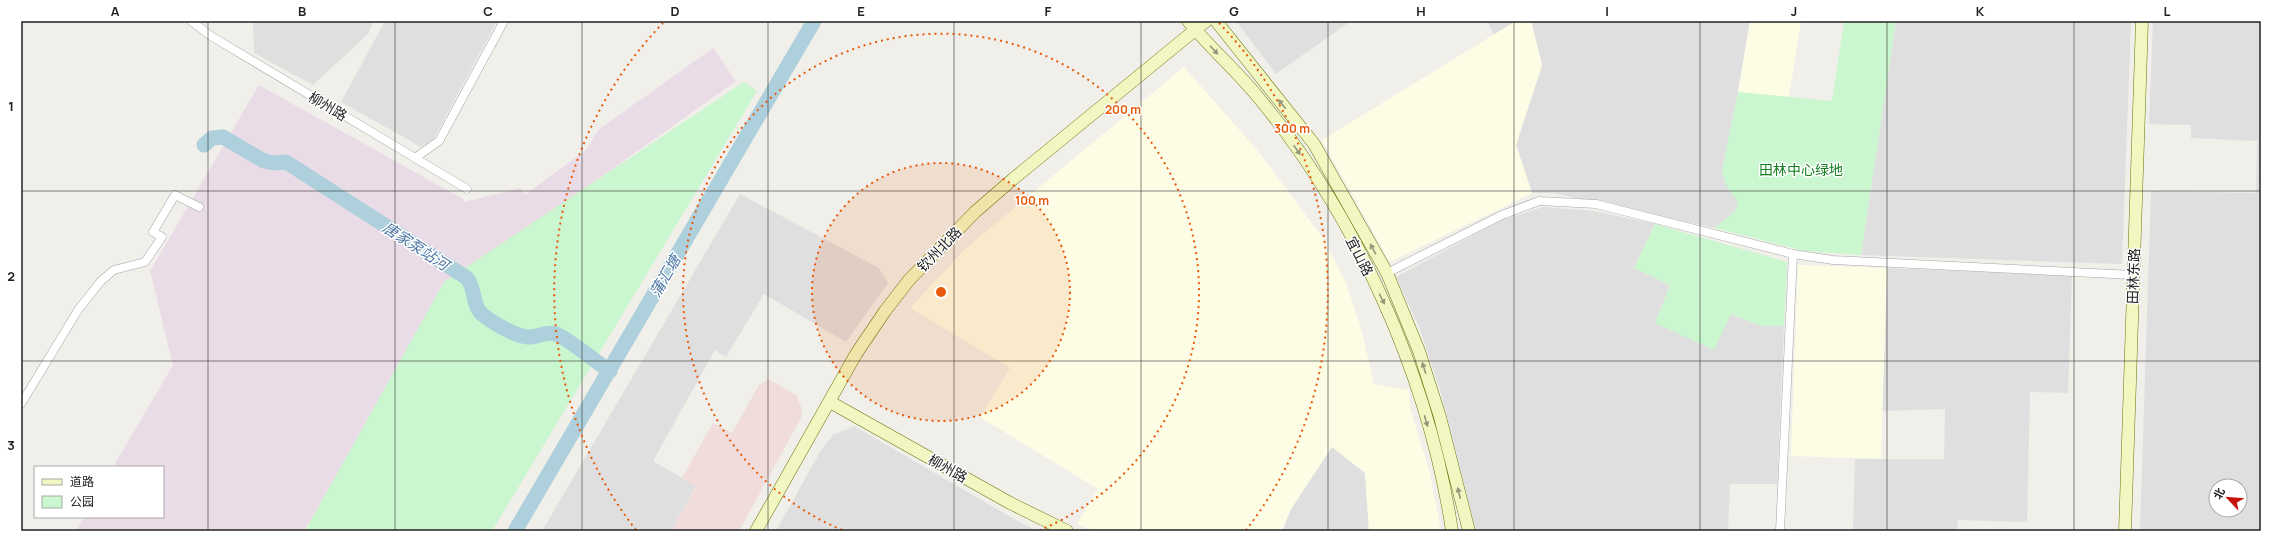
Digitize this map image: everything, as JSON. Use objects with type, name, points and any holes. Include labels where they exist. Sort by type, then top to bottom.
[{"type":"street","name":"柳州路","points":[[190,21],[211,36],[467,188]]},
{"type":"street","points":[[415,158],[439,141],[504,21]]},
{"type":"street","name":"钦州北路","points":[[756,531],[856,354],[885,311],[909,280],[940,247],[1013,179],[1192,25],[1206,21]]},
{"type":"street","name":"宜山路","points":[[1216,21],[1314,144],[1387,274],[1419,351],[1440,418],[1469,531]]},
{"type":"street","name":"田林东路","points":[[2125,531],[2142,21]]},
{"type":"street","name":"宜山路","points":[[1192,25],[1258,96],[1320,184],[1360,254],[1393,320],[1402,345],[1436,455],[1452,531]]},
{"type":"street","points":[[21,404],[78,310],[101,281],[114,270],[145,262],[162,237],[153,232],[175,195],[199,208]]},
{"type":"street","points":[[1387,274],[1502,214],[1539,201],[1596,204],[1793,254],[1833,260],[2133,274]]},
{"type":"street","points":[[1780,531],[1793,254]]},
{"type":"street","name":"柳州路","points":[[830,402],[1010,503],[1067,531]]},
{"type":"shaded area","points":[[253,21],[374,21],[367,35],[313,85],[254,53]]},
{"type":"shaded area","points":[[385,21],[497,21],[433,140],[421,147],[341,102]]},
{"type":"shaded area","points":[[1236,21],[1351,21],[1276,74]]},
{"type":"shaded area","points":[[1487,21],[1516,21],[1494,35]]},
{"type":"shaded area","points":[[1516,21],[1531,21],[1542,65],[1516,145],[1532,193],[1390,262],[1322,140]]},
{"type":"shaded area","points":[[1531,21],[1750,21],[1738,92],[1722,170],[1738,202],[1736,211],[1715,228],[1553,193],[1532,193],[1516,145],[1542,66]]},
{"type":"shaded area","points":[[1750,21],[1801,21],[1789,97],[1738,92]]},
{"type":"shaded area","points":[[1896,21],[2131,21],[2122,264],[1861,255]]},
{"type":"shaded area","points":[[2153,21],[2261,21],[2261,531],[2140,531],[2151,191],[2256,193],[2257,141],[2191,138],[2191,125],[2149,124]]},
{"type":"shaded area","points":[[713,48],[736,81],[448,286],[304,531],[76,531],[83,518],[164,518],[164,466],[114,466],[173,365],[150,271],[259,85],[463,199],[464,202],[521,188],[525,195],[587,149],[598,130]]},
{"type":"shaded area","points":[[1184,67],[1257,150],[1325,241],[1346,283],[1361,328],[1374,384],[1409,390],[1410,408],[1429,470],[1441,531],[1369,531],[1365,473],[1332,447],[1291,509],[1282,531],[1094,531],[1077,524],[1098,489],[980,417],[1010,368],[910,308],[965,249]]},
{"type":"shaded area","points":[[740,194],[879,268],[888,283],[846,342],[764,294],[726,357],[715,350],[653,461],[696,486],[671,531],[542,531]]},
{"type":"shaded area","points":[[1543,207],[1594,211],[1655,224],[1634,268],[1670,285],[1655,323],[1731,314],[1762,326],[1784,326],[1777,484],[1730,484],[1728,531],[1476,531],[1441,393],[1420,329],[1396,277],[1502,220]]},
{"type":"shaded area","points":[[1798,265],[1887,268],[1881,459],[1791,456]]},
{"type":"shaded area","points":[[1887,268],[2072,276],[2068,393],[2030,392],[2027,522],[1958,520],[1957,531],[1853,531],[1855,459],[1944,459],[1945,409],[1882,411]]},
{"type":"shaded area","points":[[769,379],[797,396],[802,410],[801,418],[739,531],[671,531],[696,487],[682,478],[713,423],[732,433],[759,385]]},
{"type":"shaded area","points":[[854,426],[1037,531],[776,531],[821,450],[833,435]]},
{"type":"shaded area","points":[[1332,446],[1365,473],[1369,531],[1282,531],[1291,509]]},
{"type":"green space","name":"田林中心绿地","points":[[1844,21],[1896,21],[1861,255],[1804,251],[1715,228],[1735,211],[1738,202],[1726,185],[1722,170],[1738,92],[1832,101]]},
{"type":"green space","points":[[744,82],[757,91],[492,531],[305,531],[444,282]]},
{"type":"green space","points":[[1655,224],[1787,262],[1784,326],[1762,326],[1731,314],[1714,350],[1655,323],[1670,285],[1634,268]]},
{"type":"waterway","name":"蒲汇塘","points":[[515,531],[814,21]]},
{"type":"waterway","name":"唐家泵站河","points":[[204,145],[212,138],[223,137],[264,161],[274,163],[286,162],[467,278],[472,287],[476,305],[480,312],[496,324],[517,334],[529,337],[549,333],[556,334],[610,371]]}]
